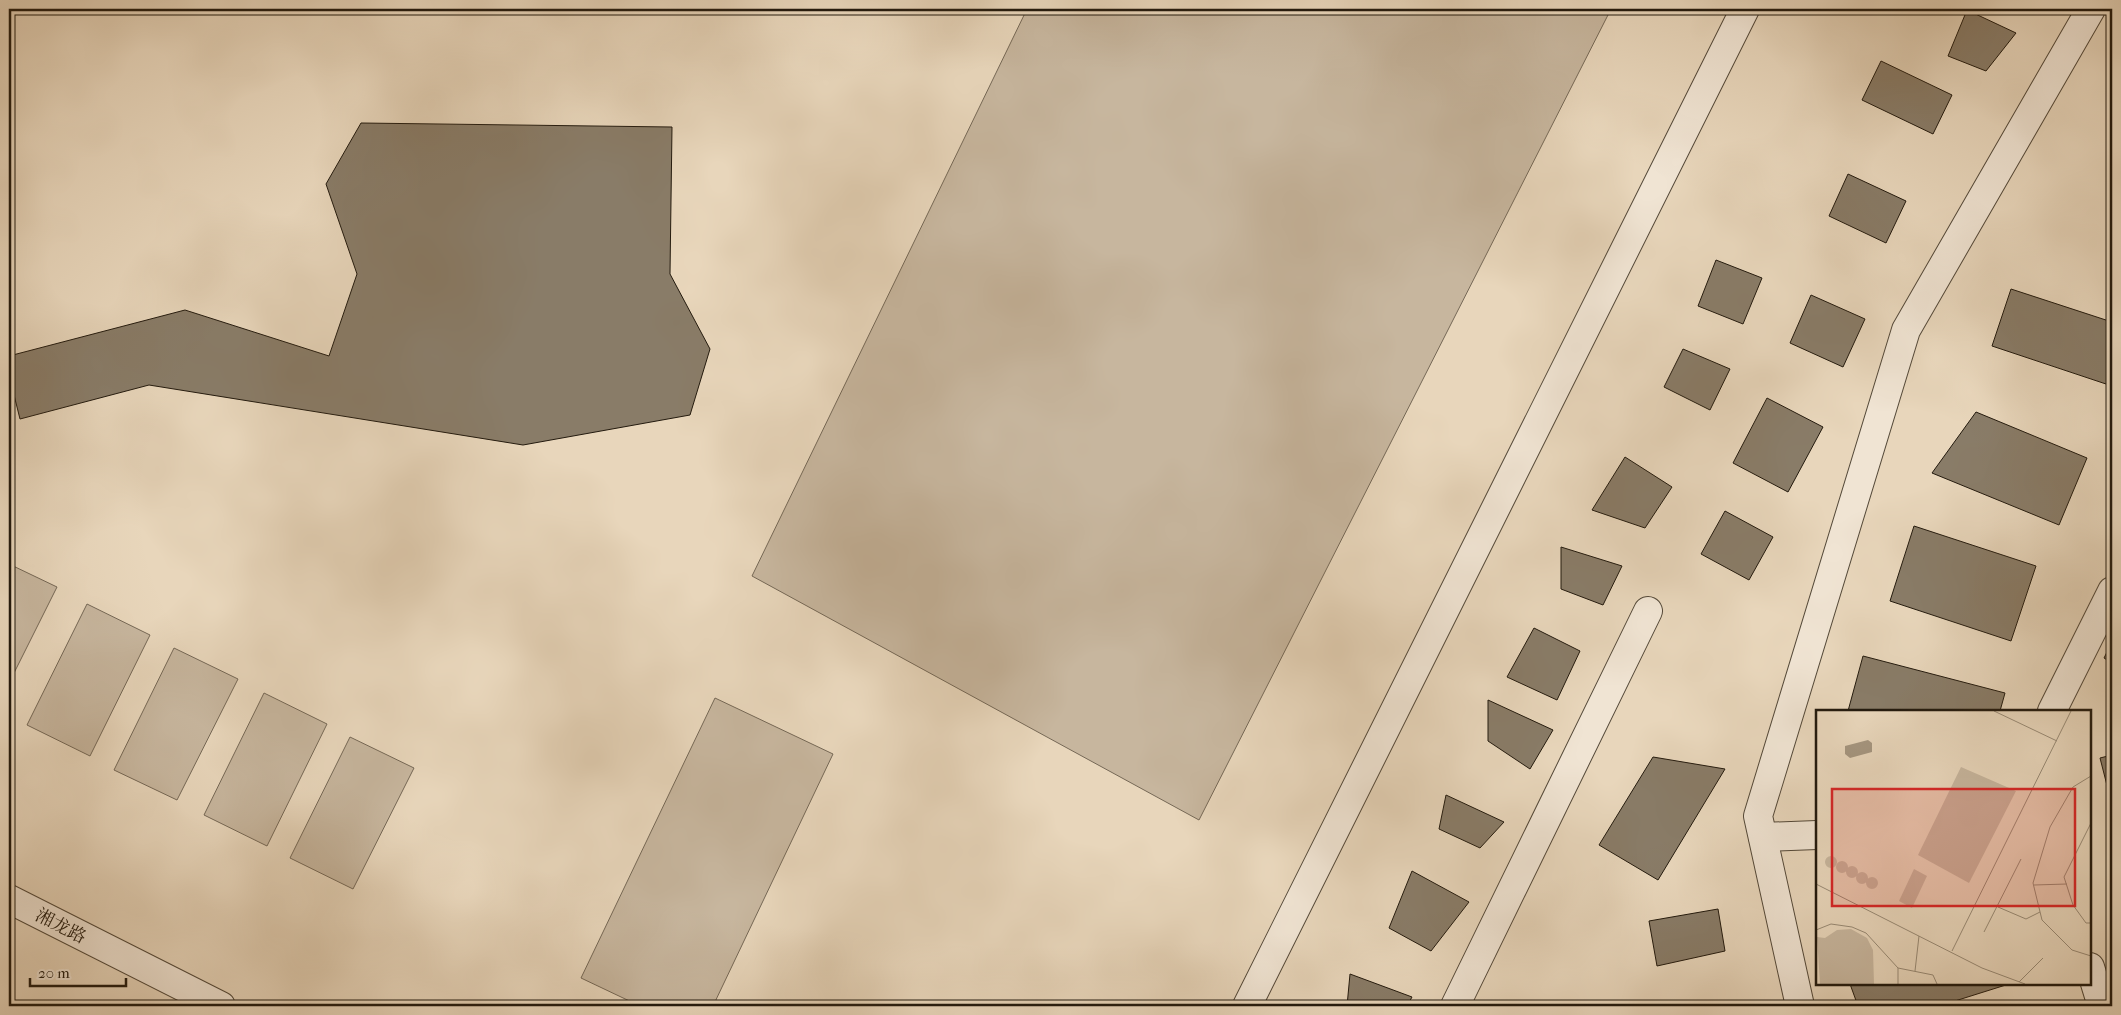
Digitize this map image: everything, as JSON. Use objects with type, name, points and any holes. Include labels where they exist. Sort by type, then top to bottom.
[{"type":"street","points":[[1247,1006],[1745,9]]},
{"type":"street","points":[[1800,1006],[1758,816],[1906,330],[2091,9]]},
{"type":"street","points":[[2052,710],[2112,591]]},
{"type":"street","points":[[1455,1006],[1648,611]]},
{"type":"street","points":[[1763,837],[1816,836]]},
{"type":"street","name":"湘龙路","points":[[9,899],[221,1006]]},
{"type":"street","points":[[2091,970],[2102,1006]]},
{"type":"shaded area","points":[[1027,9],[1600,9],[1609,13],[1199,820],[752,576]]},
{"type":"shaded area","points":[[9,564],[57,587],[9,683]]},
{"type":"shaded area","points":[[87,604],[150,635],[90,756],[27,725]]},
{"type":"shaded area","points":[[174,648],[238,679],[177,800],[114,770]]},
{"type":"shaded area","points":[[264,693],[327,724],[267,846],[204,815]]},
{"type":"shaded area","points":[[715,698],[833,754],[713,1006],[640,1006],[581,978]]},
{"type":"shaded area","points":[[350,737],[414,768],[353,889],[290,858]]},
{"type":"building","points":[[1967,10],[2016,33],[1986,71],[1948,56]]},
{"type":"building","points":[[1881,61],[1952,95],[1933,134],[1862,100]]},
{"type":"building","points":[[361,123],[672,127],[670,274],[710,349],[690,415],[523,445],[149,385],[20,419],[9,375],[9,356],[185,310],[329,356],[357,274],[326,184]]},
{"type":"building","points":[[1848,174],[1906,201],[1886,243],[1829,216]]},
{"type":"building","points":[[1716,260],[1762,278],[1743,324],[1698,306]]},
{"type":"building","points":[[2011,289],[2112,322],[2112,386],[1992,346]]},
{"type":"building","points":[[1811,295],[1865,319],[1843,367],[1790,343]]},
{"type":"building","points":[[1683,349],[1730,369],[1710,410],[1664,387]]},
{"type":"building","points":[[1767,398],[1823,427],[1788,492],[1733,463]]},
{"type":"building","points":[[1976,412],[2087,458],[2059,525],[1932,473]]},
{"type":"building","points":[[1625,457],[1672,487],[1645,528],[1592,510]]},
{"type":"building","points":[[1725,511],[1773,537],[1749,580],[1701,554]]},
{"type":"building","points":[[1914,526],[2036,566],[2011,641],[1890,601]]},
{"type":"building","points":[[1561,547],[1622,566],[1603,605],[1561,589]]},
{"type":"building","points":[[1534,628],[1580,651],[1557,700],[1507,677]]},
{"type":"building","points":[[2112,642],[2112,663],[2104,658]]},
{"type":"building","points":[[1863,656],[2005,693],[2000,710],[1848,710]]},
{"type":"building","points":[[1488,700],[1553,730],[1530,769],[1488,741]]},
{"type":"building","points":[[2112,755],[2112,805],[2100,758]]},
{"type":"building","points":[[1653,757],[1725,769],[1658,880],[1599,845]]},
{"type":"building","points":[[1446,795],[1504,822],[1480,848],[1439,829]]},
{"type":"building","points":[[1412,871],[1469,902],[1431,951],[1389,928]]},
{"type":"building","points":[[1718,909],[1725,951],[1657,966],[1649,921]]},
{"type":"building","points":[[1350,974],[1412,997],[1407,1006],[1347,1006]]},
{"type":"building","points":[[1850,985],[2006,985],[1939,1006],[1858,1006]]}]
